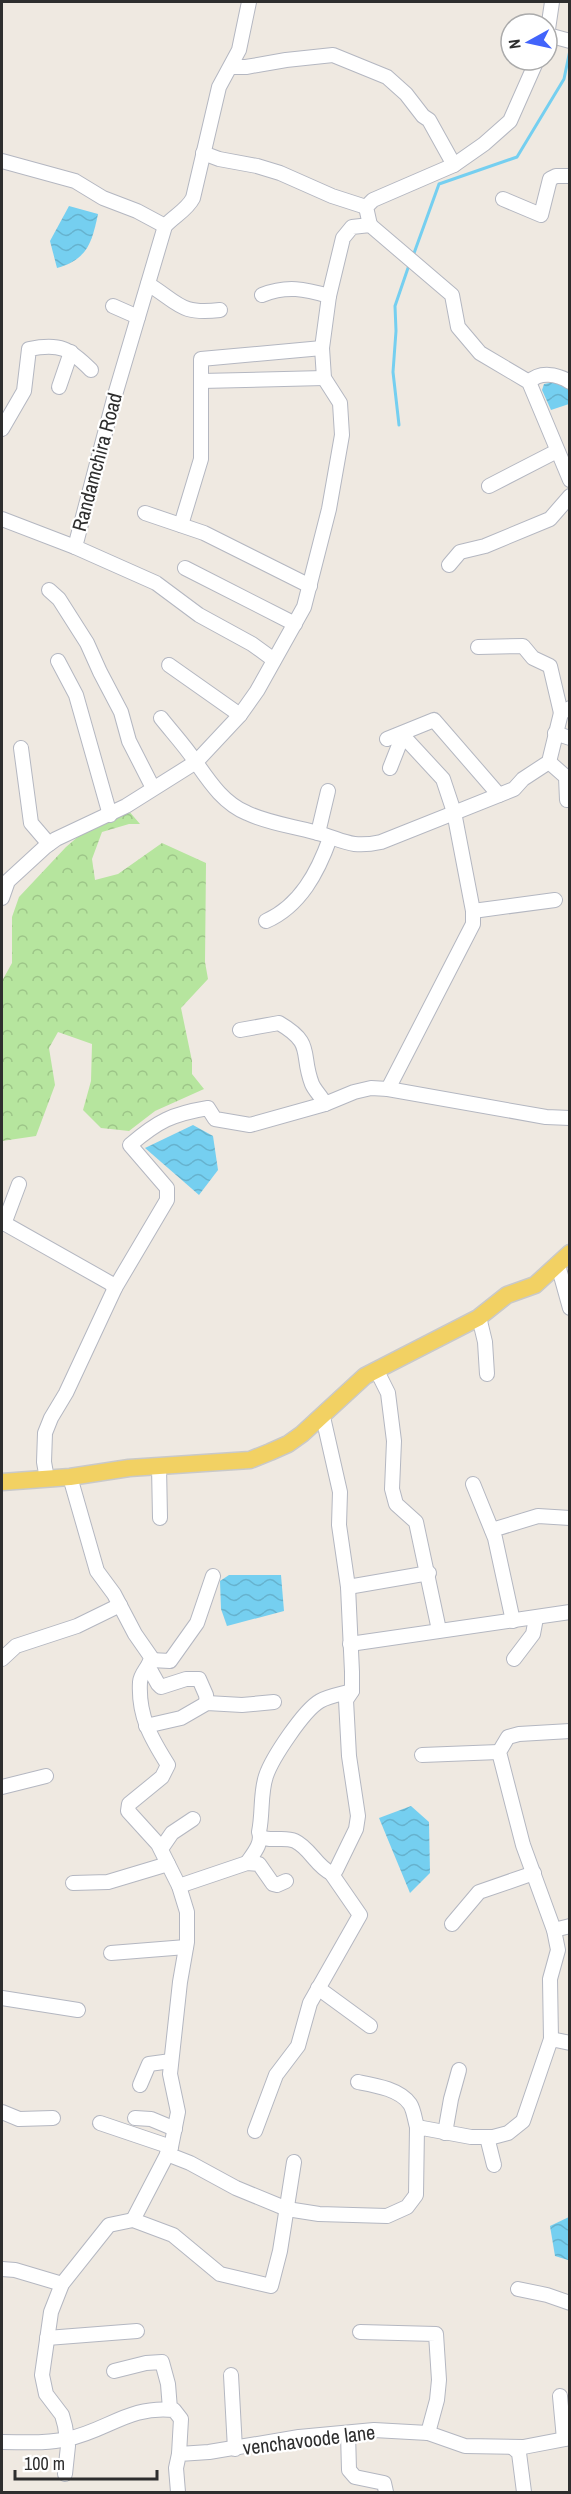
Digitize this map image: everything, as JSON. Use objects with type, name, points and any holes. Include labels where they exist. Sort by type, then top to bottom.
[{"type":"main road","points":[[2,1482],[70,1477],[129,1468],[250,1460],[288,1444],[323,1416],[365,1376],[479,1317],[507,1294],[535,1285],[564,1259]]},
{"type":"street","points":[[2,161],[75,181],[103,198],[137,211],[165,226],[175,214],[190,204],[199,178],[219,87],[225,72],[231,67],[243,37],[249,2]]},
{"type":"street","points":[[231,67],[246,67],[330,54],[387,77],[429,120],[454,165]]},
{"type":"street","points":[[366,207],[373,200],[454,165],[484,144],[510,121],[532,72]]},
{"type":"street","points":[[203,153],[280,173],[332,196],[366,207]]},
{"type":"street","points":[[503,199],[541,215],[550,178],[570,176]]},
{"type":"street","points":[[366,207],[370,225],[452,295],[458,327],[480,353],[529,382],[570,480]]},
{"type":"street","points":[[2,898],[8,881],[49,844],[110,815],[196,762],[240,715],[257,691],[295,624],[304,607],[310,586],[329,509],[342,435],[340,403],[324,378],[321,348],[329,296],[343,238],[352,228],[370,225]]},
{"type":"street","name":"Randamchira Road","points":[[165,226],[75,547],[156,583],[199,615],[252,644],[274,660]]},
{"type":"street","points":[[148,284],[171,298],[183,309],[204,312],[220,310]]},
{"type":"street","points":[[262,295],[272,291],[300,288],[329,296]]},
{"type":"street","points":[[113,306],[138,316]]},
{"type":"street","points":[[2,429],[24,391],[29,349],[46,345],[62,346],[91,370]]},
{"type":"street","points":[[181,525],[201,459],[201,359],[321,348]]},
{"type":"street","points":[[59,387],[71,352]]},
{"type":"street","points":[[529,382],[538,375],[561,377],[570,382]]},
{"type":"street","points":[[201,381],[324,378]]},
{"type":"street","points":[[489,486],[557,451]]},
{"type":"street","points":[[449,565],[460,552],[485,546],[550,519],[570,496]]},
{"type":"street","points":[[145,513],[204,533],[310,586]]},
{"type":"street","points":[[2,519],[75,547]]},
{"type":"street","points":[[185,568],[295,624]]},
{"type":"street","points":[[49,590],[58,599],[87,643],[121,712],[129,741],[153,788]]},
{"type":"street","points":[[161,717],[222,796],[246,813],[354,845],[372,844],[514,789],[523,779],[549,762],[555,732],[565,711],[550,666],[533,658],[523,646],[478,647]]},
{"type":"street","points":[[58,661],[76,695],[110,815]]},
{"type":"street","points":[[169,665],[240,715]]},
{"type":"street","points":[[387,739],[434,720],[499,795]]},
{"type":"street","points":[[555,732],[570,738]]},
{"type":"street","points":[[388,1089],[473,924],[473,910],[454,812],[443,779],[406,739],[401,740],[397,746],[390,768]]},
{"type":"street","points":[[21,748],[31,823],[49,844]]},
{"type":"street","points":[[549,762],[566,777],[567,800]]},
{"type":"street","points":[[266,921],[281,914],[313,879],[321,863],[328,791]]},
{"type":"street","points":[[473,910],[555,900]]},
{"type":"street","points":[[240,1030],[279,1023],[295,1032],[306,1052],[312,1085],[325,1104]]},
{"type":"street","points":[[47,1479],[44,1462],[45,1433],[51,1418],[66,1393],[115,1288],[168,1200],[167,1188],[130,1145],[152,1126],[180,1112],[208,1108],[215,1119],[250,1125],[325,1104],[370,1088],[388,1089],[546,1117],[570,1118]]},
{"type":"street","points":[[19,1184],[3,1223],[110,1283],[115,1288]]},
{"type":"street","points":[[564,1259],[570,1308]]},
{"type":"street","points":[[479,1317],[485,1342],[487,1374]]},
{"type":"street","points":[[377,1371],[388,1393],[394,1441],[392,1489],[396,1504],[416,1522],[440,1630]]},
{"type":"street","points":[[323,1416],[340,1492],[339,1525],[348,1587],[352,1691],[346,1700],[348,1756],[358,1816],[353,1837],[336,1870],[331,1873]]},
{"type":"street","points":[[159,1466],[160,1518]]},
{"type":"street","points":[[70,1477],[97,1571],[120,1605],[161,1687],[186,1679],[199,1679],[207,1703]]},
{"type":"street","points":[[473,1484],[492,1530],[513,1621]]},
{"type":"street","points":[[492,1530],[538,1516],[570,1518]]},
{"type":"street","points":[[348,1587],[429,1573]]},
{"type":"street","points":[[133,2220],[169,2150],[178,2112],[170,2074],[186,1947],[187,1912],[179,1886],[161,1849],[128,1811],[129,1804],[162,1777],[168,1765],[149,1736],[140,1684],[141,1676],[150,1663],[170,1661],[197,1623],[213,1576]]},
{"type":"street","points":[[2,1659],[16,1646],[77,1626],[120,1605]]},
{"type":"street","points":[[350,1644],[570,1612]]},
{"type":"street","points":[[514,1659],[533,1634],[536,1617]]},
{"type":"street","points":[[247,1863],[256,1851],[261,1836],[259,1832],[262,1794],[266,1774],[286,1741],[304,1714],[321,1701],[352,1691]]},
{"type":"street","points":[[146,1726],[181,1718],[207,1703],[242,1705],[274,1702]]},
{"type":"street","points":[[417,2127],[445,2133],[487,2137],[508,2133],[522,2121],[551,2039],[550,1979],[558,1950],[554,1930],[524,1845],[500,1752],[508,1737],[519,1734],[570,1731]]},
{"type":"street","points":[[422,1755],[500,1752]]},
{"type":"street","points":[[2,1787],[46,1776]]},
{"type":"street","points":[[161,1849],[172,1833],[193,1819]]},
{"type":"street","points":[[255,2131],[276,2074],[298,2046],[310,2003],[360,1915],[331,1873],[325,1871],[310,1852],[295,1841],[267,1839],[261,1836]]},
{"type":"street","points":[[179,1886],[247,1863],[259,1864],[273,1884],[277,1885],[286,1881]]},
{"type":"street","points":[[73,1883],[108,1882],[168,1864]]},
{"type":"street","points":[[452,1924],[479,1892],[534,1873]]},
{"type":"street","points":[[554,1930],[570,1926]]},
{"type":"street","points":[[111,1953],[186,1947]]},
{"type":"street","points":[[318,1988],[370,2026]]},
{"type":"street","points":[[2,1998],[78,2010]]},
{"type":"street","points":[[551,2039],[570,2043]]},
{"type":"street","points":[[140,2085],[149,2064],[171,2061]]},
{"type":"street","points":[[445,2133],[459,2070]]},
{"type":"street","points":[[100,2123],[169,2150],[236,2188],[287,2209],[319,2214],[387,2216],[407,2207],[416,2195],[417,2127],[410,2104],[399,2095],[384,2088],[358,2082]]},
{"type":"street","points":[[2,2112],[19,2119],[53,2118]]},
{"type":"street","points":[[135,2118],[151,2119],[175,2128]]},
{"type":"street","points":[[487,2137],[494,2165]]},
{"type":"street","points":[[65,2474],[68,2439],[62,2415],[46,2394],[42,2375],[51,2312],[62,2284],[109,2225],[133,2220],[173,2235],[220,2274],[271,2286],[294,2162]]},
{"type":"street","points":[[2,2269],[15,2270],[62,2284]]},
{"type":"street","points":[[518,2289],[570,2303]]},
{"type":"street","points":[[46,2338],[137,2331]]},
{"type":"street","points":[[360,2332],[436,2334],[439,2380],[437,2400],[428,2433]]},
{"type":"street","points":[[114,2371],[146,2363],[162,2362],[168,2384],[170,2409]]},
{"type":"street","points":[[231,2375],[236,2449]]},
{"type":"street","points":[[560,2396],[567,2438]]},
{"type":"street","points":[[2,2442],[68,2439],[139,2411],[155,2408],[174,2410],[181,2419],[176,2468],[178,2493]]},
{"type":"street","name":"venchavoode lane","points":[[179,2454],[236,2449],[299,2437],[374,2430],[428,2433],[465,2446],[523,2447],[567,2438]]},
{"type":"street","points":[[348,2433],[349,2470],[355,2477],[384,2483],[386,2493]]},
{"type":"street","points":[[512,2446],[519,2452],[524,2493]]},
{"type":"green space","points":[[128,810],[140,824],[129,824],[102,832],[92,859],[95,880],[118,874],[162,843],[206,863],[205,962],[208,979],[181,1008],[192,1061],[192,1074],[204,1089],[155,1111],[129,1131],[101,1128],[83,1110],[91,1081],[92,1044],[58,1032],[49,1048],[55,1085],[36,1136],[2,1141],[2,981],[12,963],[12,917],[19,897],[66,847],[87,829]]},
{"type":"water","points":[[69,206],[98,214],[87,248],[76,260],[57,268],[50,241]]},
{"type":"water","points":[[569,383],[569,404],[551,410],[542,390],[544,384]]},
{"type":"water","points":[[193,1125],[213,1136],[218,1170],[199,1195],[145,1148]]},
{"type":"water","points":[[229,1575],[281,1575],[284,1611],[227,1626],[221,1609],[220,1581]]},
{"type":"water","points":[[411,1806],[429,1822],[430,1873],[410,1893],[379,1818]]},
{"type":"water","points":[[569,2217],[570,2259],[568,2260],[555,2256],[550,2226]]},
{"type":"waterway","points":[[413,256],[439,184],[517,157],[564,79],[570,50]]},
{"type":"waterway","points":[[399,425],[393,372],[395,306],[408,268]]}]
